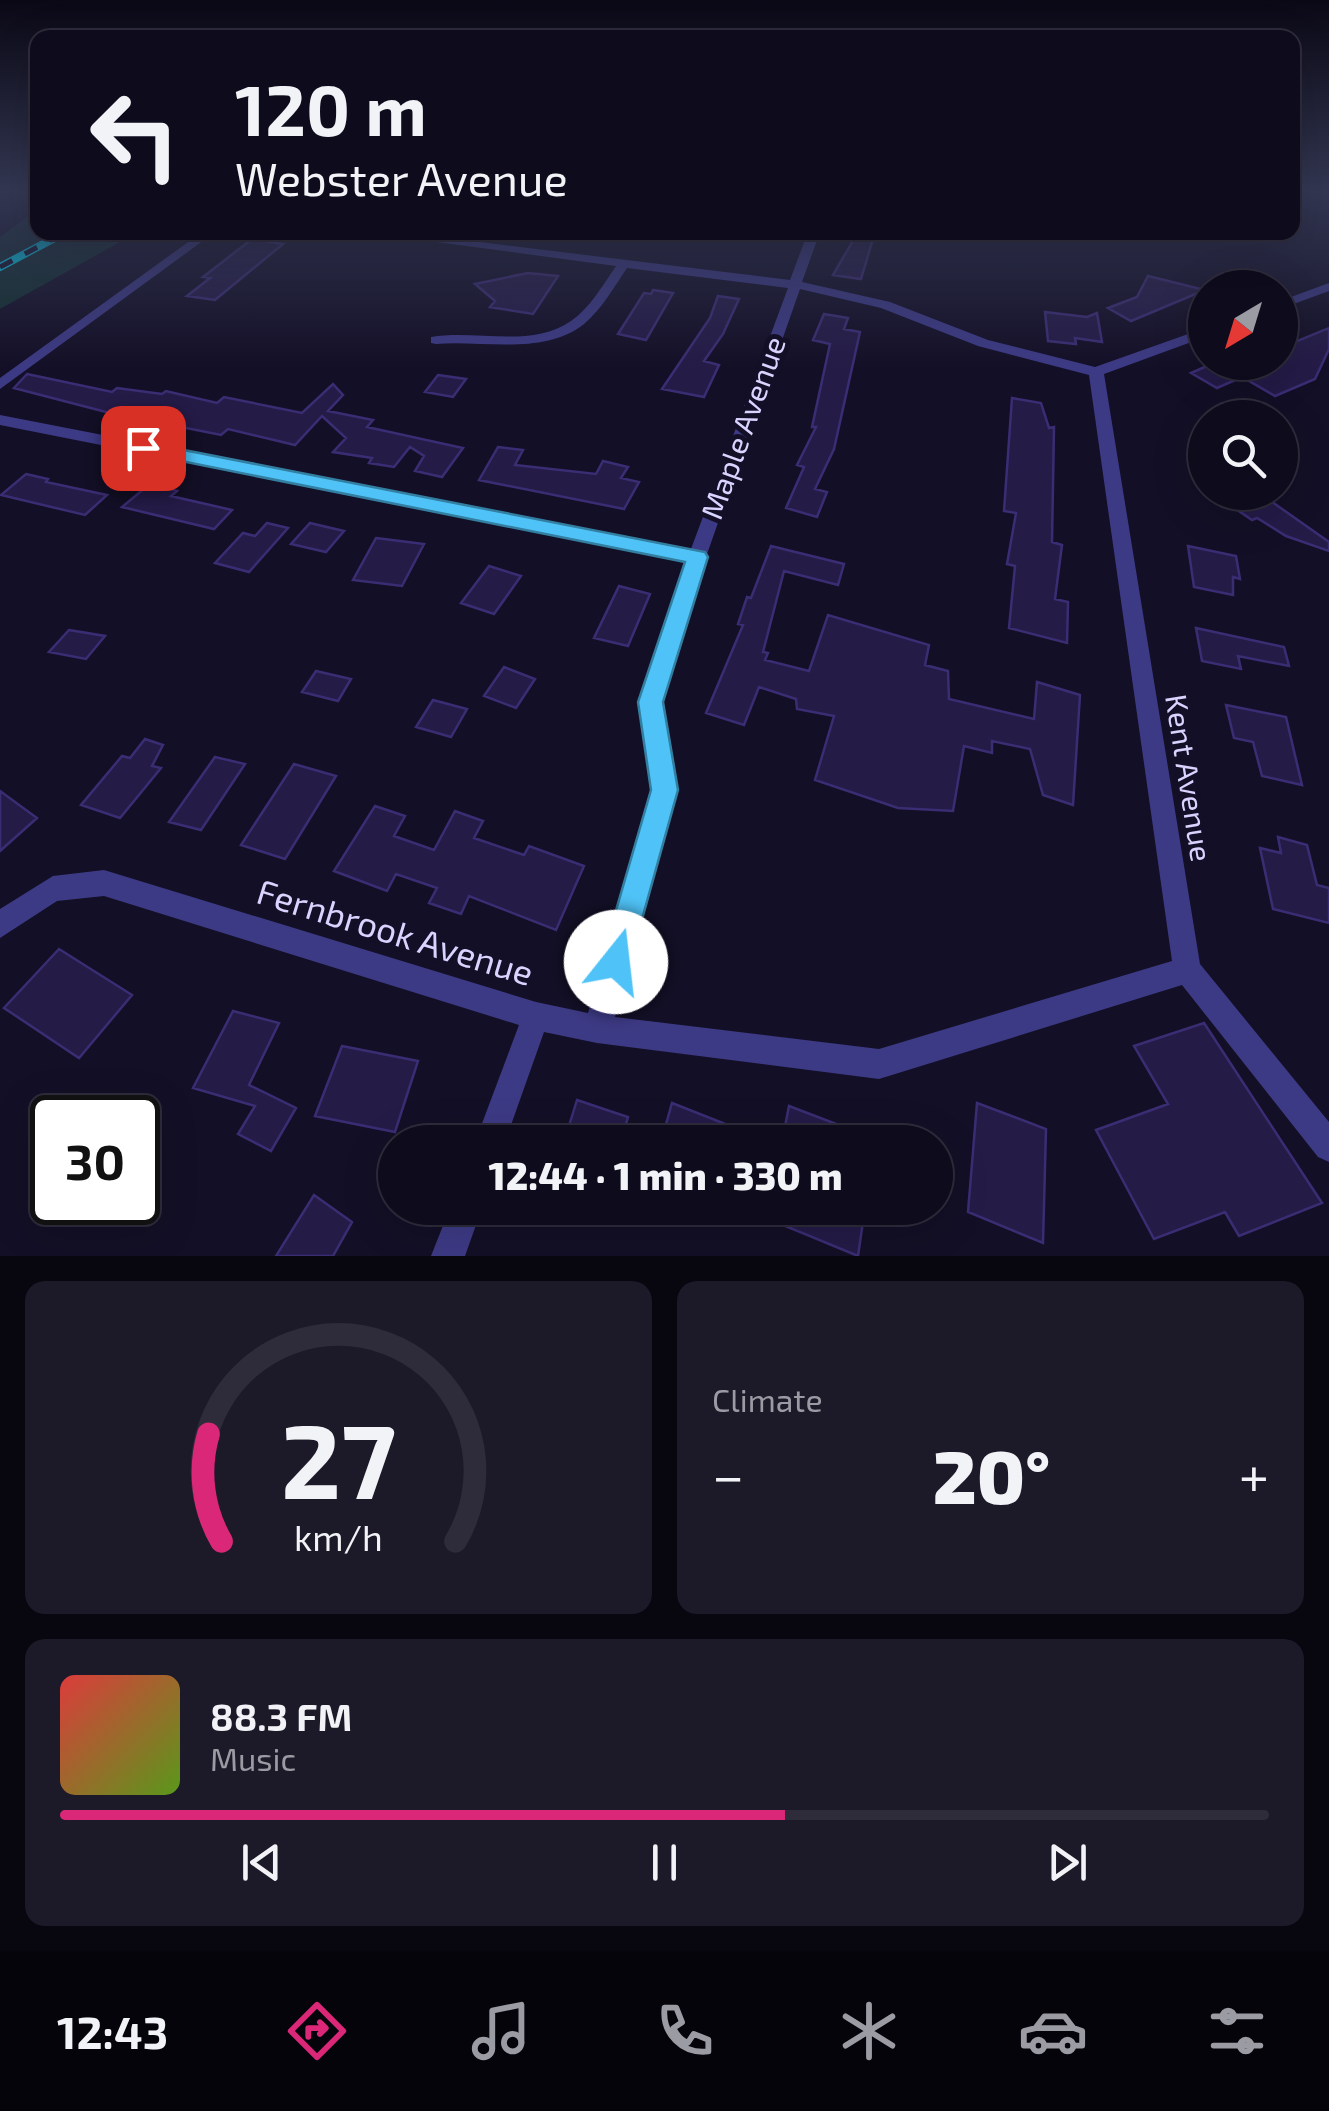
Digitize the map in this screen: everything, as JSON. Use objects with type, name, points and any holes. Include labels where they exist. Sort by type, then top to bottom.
[{"type":"street","points":[[0,385],[184,251]]},
{"type":"street","points":[[516,251],[797,286],[885,305],[983,343],[1096,372],[1188,338]]},
{"type":"street","name":"Maple Avenue","points":[[597,1029],[665,790],[650,702],[697,557],[808,251]]},
{"type":"street","points":[[436,340],[477,336],[524,341],[552,336],[576,324],[592,310],[624,264]]},
{"type":"street","points":[[1298,298],[1329,287]]},
{"type":"street","name":"Kent Avenue","points":[[1096,372],[1187,970]]},
{"type":"street","points":[[0,420],[697,557]]},
{"type":"street","name":"Fernbrook Avenue","points":[[0,926],[53,889],[104,883],[536,1016],[597,1029],[879,1064],[1187,970]]},
{"type":"street","points":[[1187,970],[1329,1146]]},
{"type":"street","points":[[496,1125],[536,1016]]},
{"type":"street","points":[[448,1256],[460,1225]]},
{"type":"green space","points":[[0,251],[104,251],[0,309]]},
{"type":"building","points":[[237,251],[275,251],[215,300],[187,296],[210,278],[203,277]]},
{"type":"building","points":[[847,251],[869,251],[861,279],[833,275]]},
{"type":"building","points":[[528,273],[558,276],[533,314],[490,307],[495,301],[475,284]]},
{"type":"building","points":[[1148,276],[1188,286],[1188,297],[1131,321],[1108,308],[1137,297]]},
{"type":"building","points":[[653,290],[673,293],[646,340],[618,334],[644,293],[651,294]]},
{"type":"building","points":[[718,296],[739,299],[723,334],[704,361],[719,365],[704,397],[662,389],[710,318]]},
{"type":"building","points":[[1045,312],[1087,317],[1097,313],[1102,342],[1075,338],[1076,344],[1048,341]]},
{"type":"building","points":[[824,314],[848,318],[844,329],[860,332],[834,449],[815,489],[827,492],[817,517],[786,508],[804,467],[797,465],[816,427],[812,427],[830,344],[813,340]]},
{"type":"building","points":[[1329,328],[1329,349],[1315,379],[1275,396],[1247,380],[1298,380],[1298,341]]},
{"type":"building","points":[[27,374],[112,392],[117,388],[162,394],[166,391],[217,403],[224,397],[302,413],[333,384],[343,395],[328,411],[373,420],[367,427],[463,448],[442,477],[415,471],[424,456],[410,447],[394,467],[369,463],[372,458],[333,452],[346,438],[322,416],[295,445],[228,429],[221,435],[106,412],[14,388]]},
{"type":"building","points":[[438,375],[466,379],[453,397],[425,392]]},
{"type":"building","points":[[1203,380],[1235,380],[1217,388]]},
{"type":"building","points":[[1012,398],[1041,403],[1049,428],[1054,427],[1052,542],[1062,545],[1055,599],[1068,602],[1067,643],[1009,628],[1015,566],[1007,564],[1016,513],[1004,511]]},
{"type":"building","points":[[498,447],[523,450],[515,465],[596,474],[603,461],[628,467],[621,478],[639,482],[624,509],[479,480]]},
{"type":"building","points":[[26,474],[107,495],[85,515],[1,495]]},
{"type":"building","points":[[151,483],[177,491],[171,496],[232,510],[214,529],[122,507]]},
{"type":"building","points":[[1237,510],[1284,510],[1329,542],[1329,551],[1286,536],[1257,518],[1252,520]]},
{"type":"building","points":[[267,523],[288,528],[249,572],[215,563],[243,533],[255,536]]},
{"type":"building","points":[[310,523],[344,531],[326,552],[291,544]]},
{"type":"building","points":[[376,538],[424,544],[402,586],[353,580]]},
{"type":"building","points":[[771,546],[844,564],[838,585],[784,571],[763,652],[768,653],[765,660],[809,671],[828,615],[929,645],[925,665],[948,671],[949,699],[1034,719],[1037,682],[1080,695],[1073,805],[1043,795],[1030,749],[992,741],[992,753],[964,746],[953,811],[898,808],[815,780],[834,716],[797,709],[796,699],[759,687],[744,725],[706,713],[743,625],[738,624],[747,597],[751,598]]},
{"type":"building","points":[[1188,546],[1236,556],[1240,579],[1233,577],[1233,595],[1194,587]]},
{"type":"building","points":[[489,566],[521,576],[494,614],[461,603]]},
{"type":"building","points":[[619,586],[650,594],[628,646],[594,638]]},
{"type":"building","points":[[1196,628],[1284,647],[1289,666],[1238,656],[1241,669],[1202,661]]},
{"type":"building","points":[[69,630],[105,636],[86,659],[49,652]]},
{"type":"building","points":[[504,667],[535,679],[516,708],[484,696]]},
{"type":"building","points":[[316,671],[351,679],[338,701],[302,692]]},
{"type":"building","points":[[433,700],[467,709],[451,737],[416,727]]},
{"type":"building","points":[[1226,705],[1286,717],[1302,785],[1262,776],[1253,742],[1234,738]]},
{"type":"building","points":[[145,739],[163,745],[152,766],[161,768],[120,818],[81,805],[122,756],[130,758]]},
{"type":"building","points":[[215,757],[245,764],[201,830],[169,822]]},
{"type":"building","points":[[294,764],[336,776],[285,859],[241,845]]},
{"type":"building","points":[[0,791],[37,818],[0,851]]},
{"type":"building","points":[[375,806],[405,816],[394,836],[434,850],[455,811],[483,821],[474,838],[524,855],[529,846],[584,866],[556,930],[469,896],[461,914],[429,903],[437,888],[396,874],[387,891],[334,871]]},
{"type":"building","points":[[1278,837],[1307,845],[1317,885],[1329,888],[1329,923],[1273,909],[1260,848],[1281,853]]},
{"type":"building","points":[[59,949],[132,995],[79,1058],[4,1008]]},
{"type":"building","points":[[233,1011],[279,1023],[249,1085],[296,1108],[271,1151],[238,1134],[255,1106],[193,1088]]},
{"type":"building","points":[[1204,1023],[1322,1203],[1239,1236],[1225,1212],[1154,1239],[1096,1130],[1168,1104],[1134,1046]]},
{"type":"building","points":[[342,1046],[418,1061],[397,1125],[378,1125],[378,1129],[315,1116]]},
{"type":"building","points":[[577,1100],[628,1117],[626,1125],[569,1125]]},
{"type":"building","points":[[672,1103],[728,1125],[666,1125]]},
{"type":"building","points":[[977,1103],[1046,1129],[1043,1243],[968,1212]]},
{"type":"building","points":[[789,1106],[839,1125],[785,1125]]},
{"type":"building","points":[[314,1195],[352,1222],[333,1256],[276,1256]]},
{"type":"building","points":[[783,1225],[863,1225],[858,1256]]},
{"type":"railway","points":[[0,267],[31,251]]},
{"type":"route","points":[[143,448],[697,557],[650,702],[665,790],[616,962]]}]
